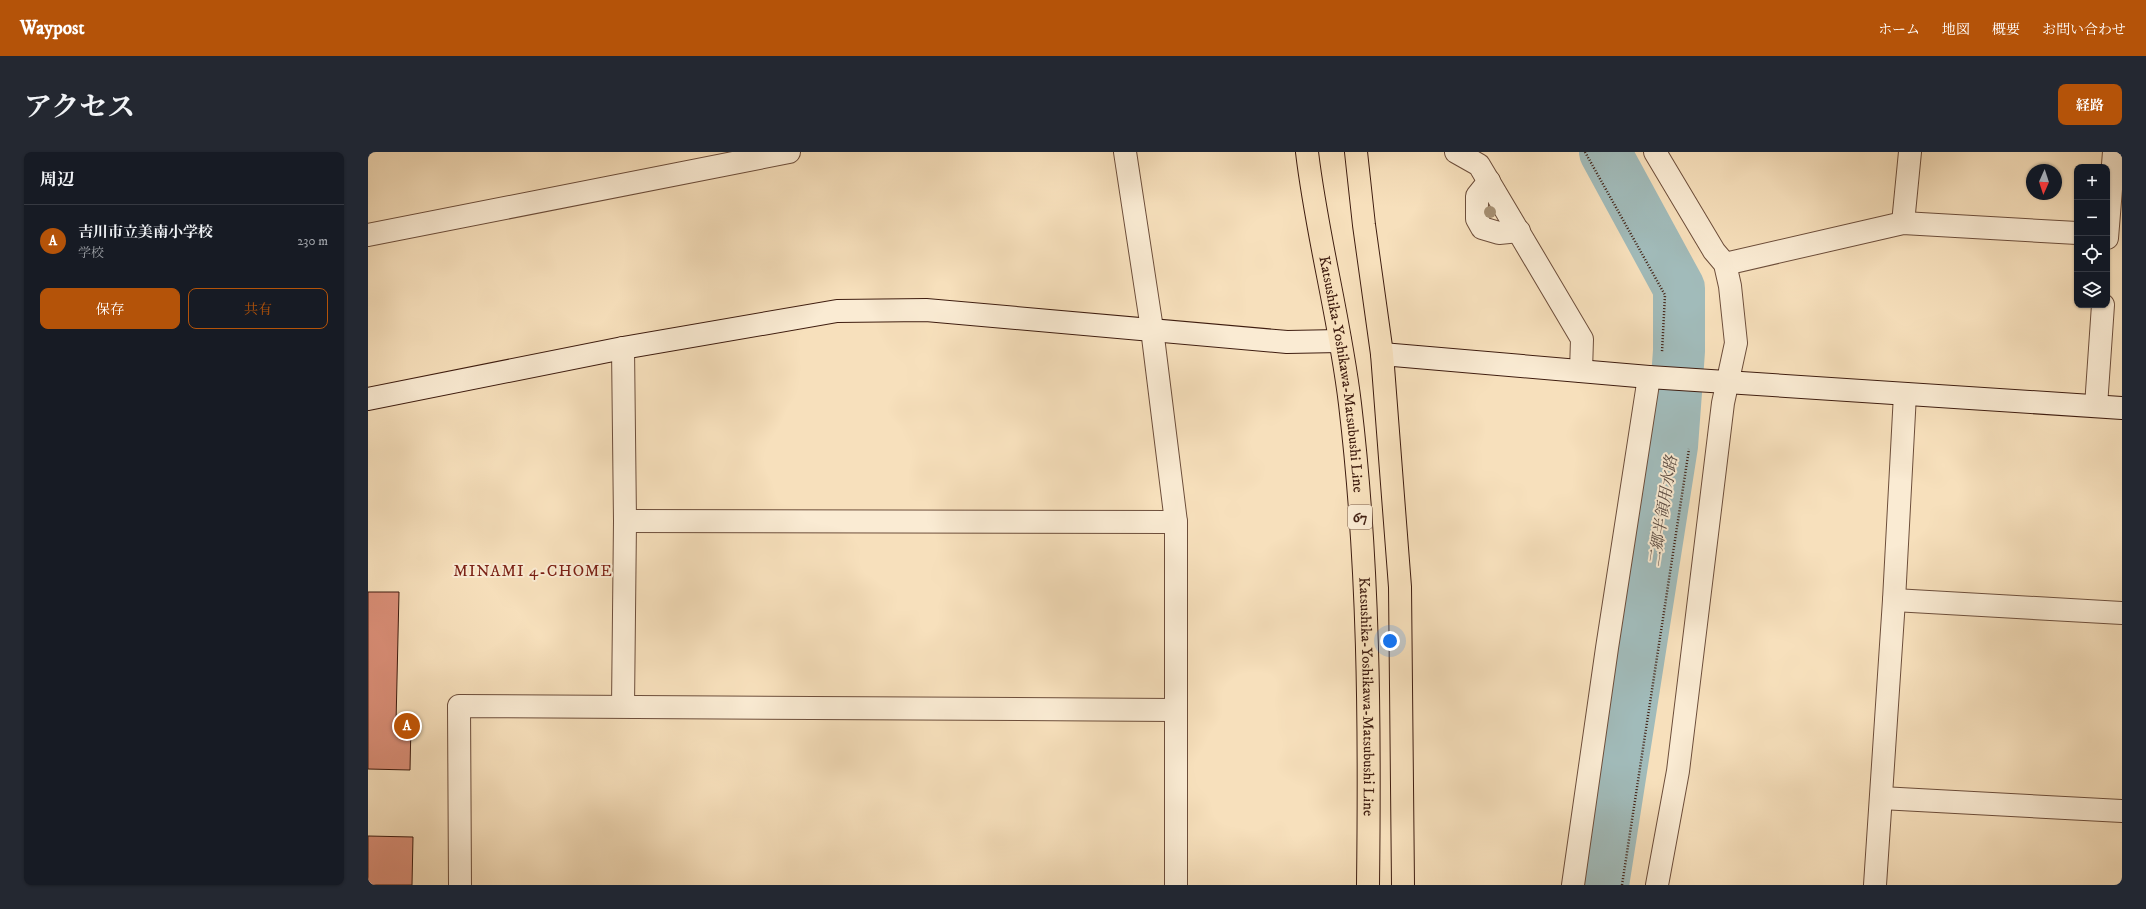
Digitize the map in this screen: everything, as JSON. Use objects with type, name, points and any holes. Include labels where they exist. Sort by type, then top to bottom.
[{"type":"main road","name":"Katsushika-Yoshikawa-Matsubushi Line","points":[[1307,152],[1340,341],[1355,449],[1366,595],[1370,738],[1368,885]]},
{"type":"main road","name":"67","points":[[1356,152],[1364,225],[1382,354],[1400,587],[1403,885]]},
{"type":"street","points":[[368,235],[790,152]]},
{"type":"street","points":[[1125,152],[1152,329],[1176,522],[1176,885]]},
{"type":"street","points":[[1456,152],[1480,165],[1582,339],[1581,371]]},
{"type":"street","points":[[1655,152],[1714,251],[1725,264],[1730,286],[1736,343],[1729,381],[1723,403],[1678,770],[1657,885]]},
{"type":"street","points":[[1903,223],[1910,152]]},
{"type":"street","points":[[2110,222],[2116,195],[2114,152]]},
{"type":"street","points":[[1489,180],[1477,196],[1477,219],[1482,228],[1499,234],[1519,231]]},
{"type":"street","points":[[1725,264],[1903,223],[2074,233]]},
{"type":"street","points":[[2096,406],[2102,308]]},
{"type":"street","points":[[368,399],[622,348],[837,311],[926,310],[1288,342],[1340,341]]},
{"type":"street","points":[[622,348],[625,521],[623,706]]},
{"type":"street","points":[[1382,354],[1658,378],[1729,381],[2122,408]]},
{"type":"street","points":[[1573,885],[1607,648],[1658,378]]},
{"type":"street","points":[[1875,885],[1894,600],[1905,394]]},
{"type":"street","points":[[625,521],[1176,522]]},
{"type":"street","points":[[1894,600],[2122,613]]},
{"type":"street","points":[[460,885],[459,706],[1175,710]]},
{"type":"street","points":[[1881,798],[2122,811]]},
{"type":"path","points":[[1622,885],[1689,448]]},
{"type":"building","points":[[368,592],[399,592],[396,723],[411,724],[410,770],[368,769]]},
{"type":"building","points":[[368,836],[413,837],[412,885],[368,885]]},
{"type":"waterway","name":"二郷半領用水路","points":[[1603,885],[1672,446],[1679,351],[1679,288],[1605,152]]},
{"type":"place","name":"吉川市立美南小学校","points":[[407,726]]},
{"type":"district","name":"MINAMI 4-CHOME","points":[[533,570]]}]
